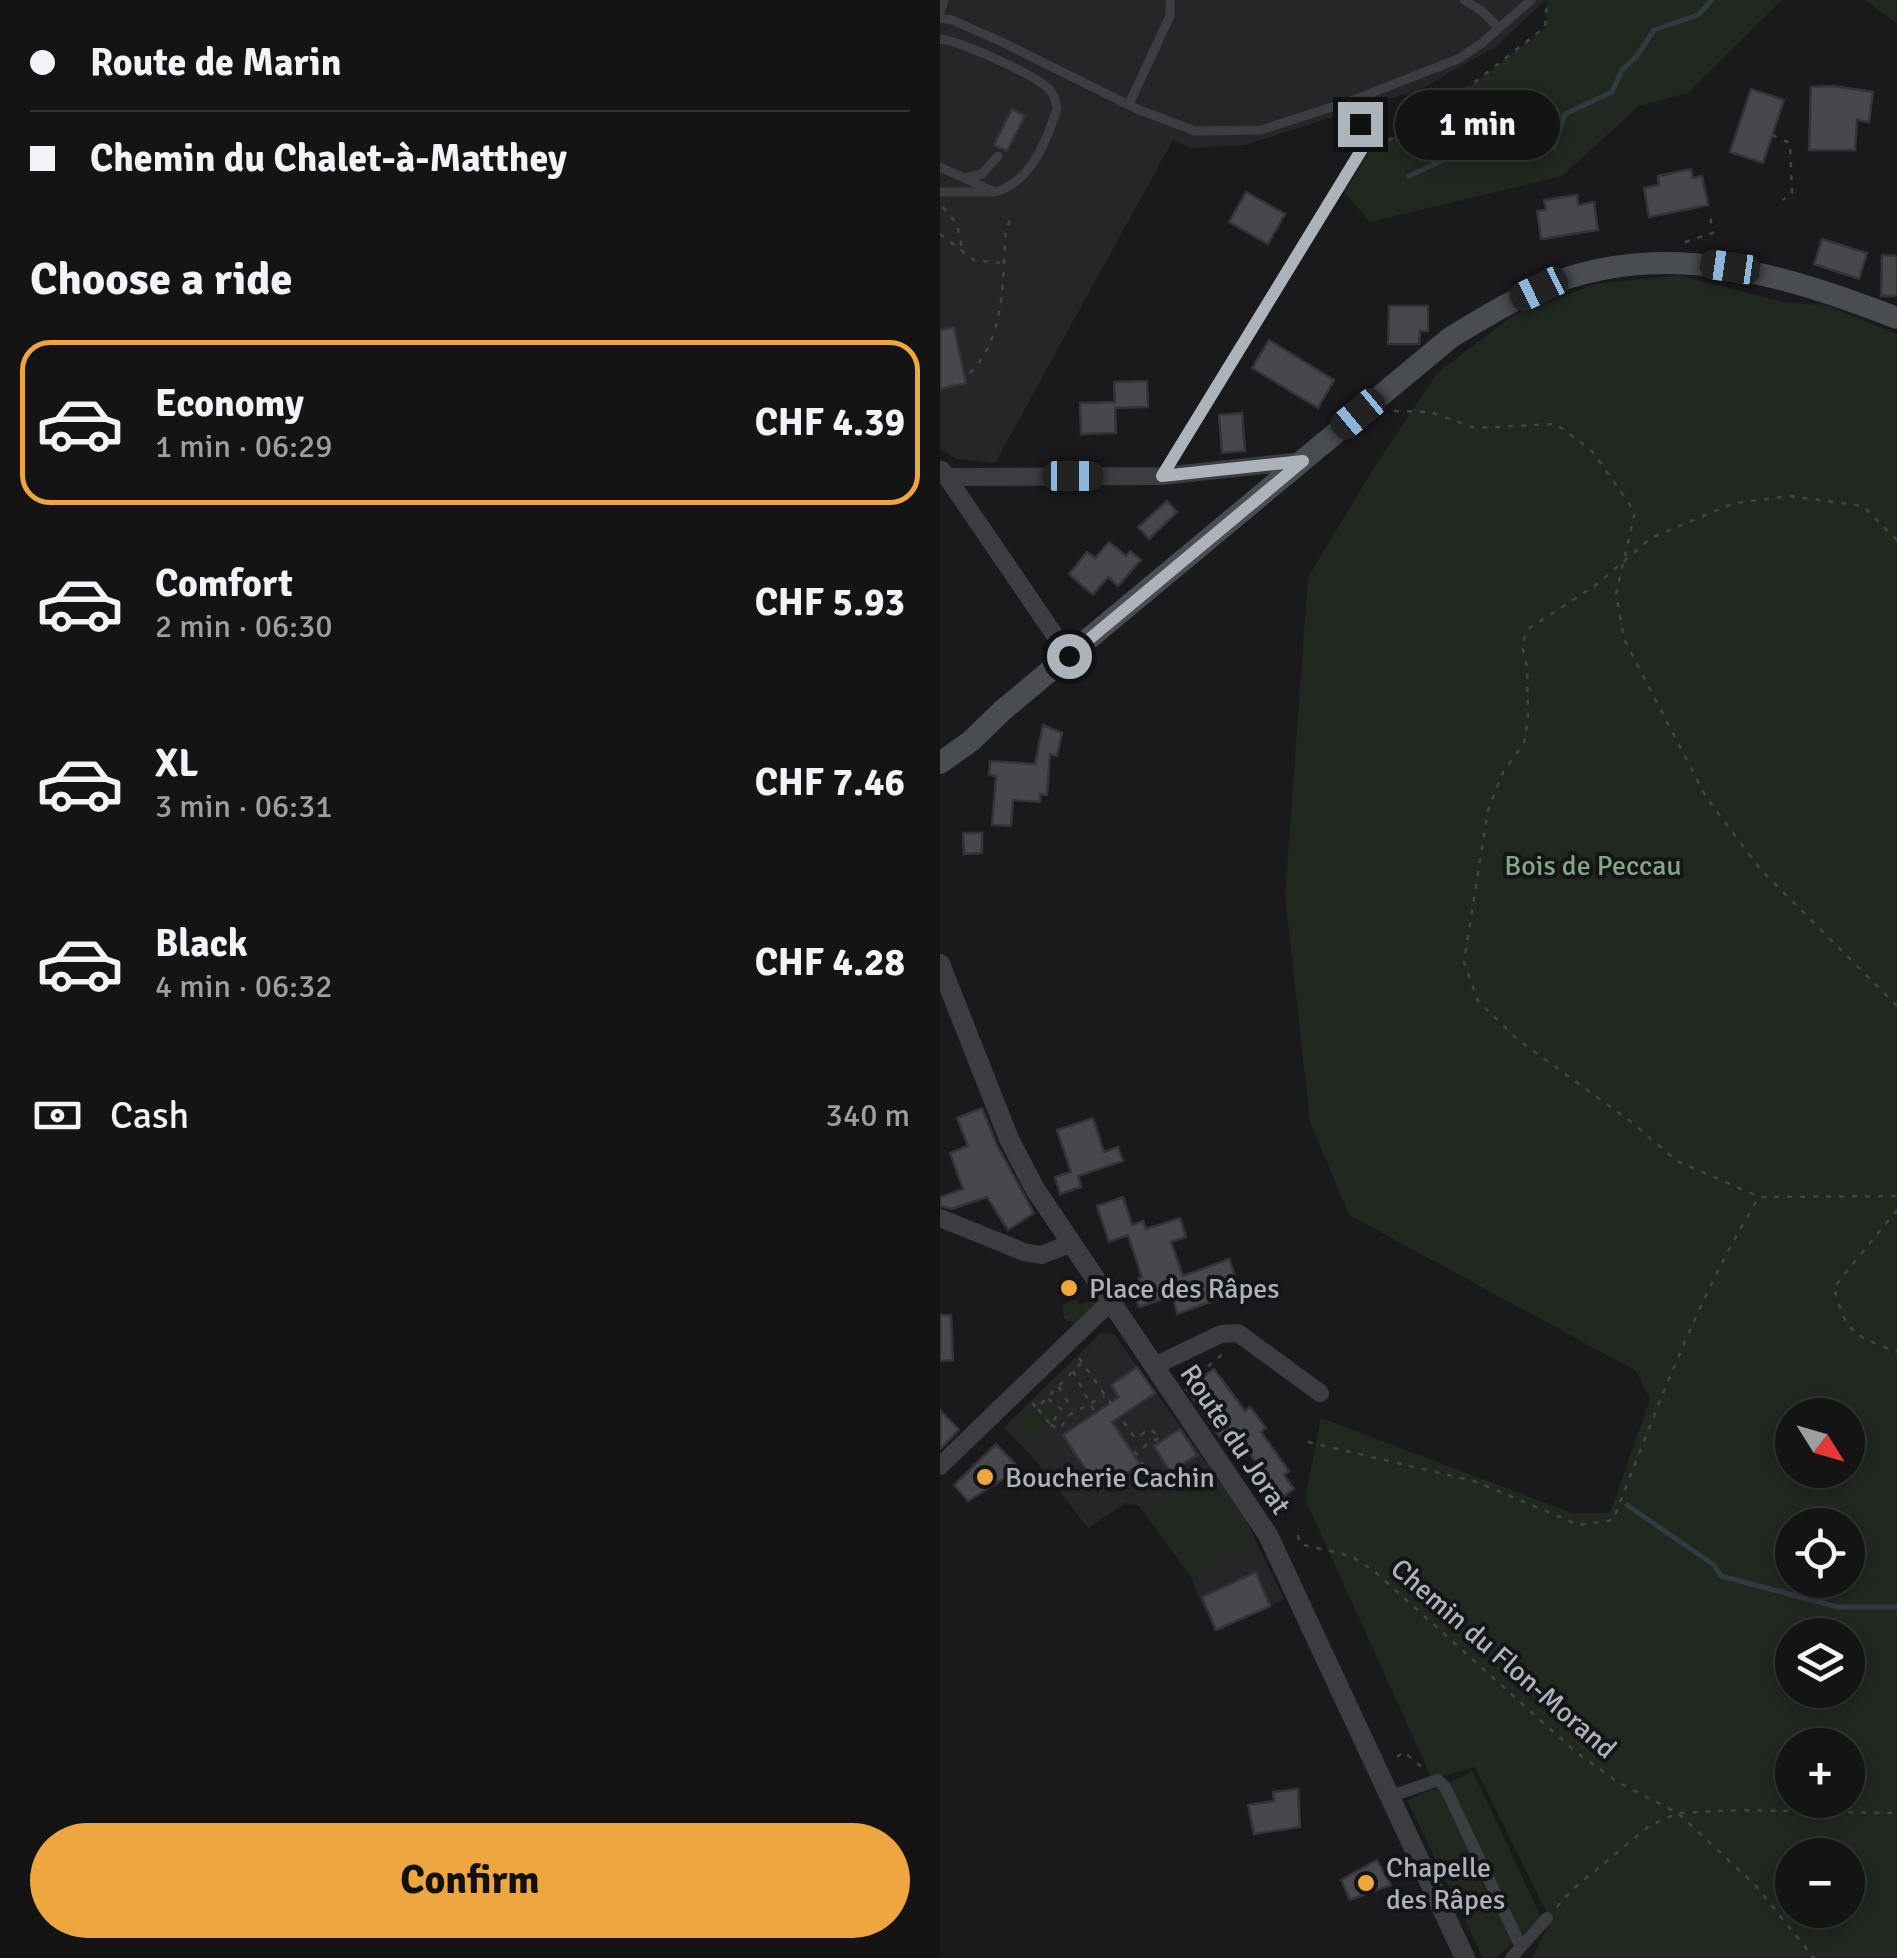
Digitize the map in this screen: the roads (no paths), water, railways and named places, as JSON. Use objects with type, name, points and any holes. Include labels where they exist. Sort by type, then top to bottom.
[{"type":"main road","points":[[940,763],[1450,338],[1498,308],[1573,276],[1630,265],[1709,264],[1792,280],[1897,318]]},
{"type":"main road","points":[[940,748],[1003,710]]},
{"type":"street","points":[[943,472],[1162,476],[1303,461]]},
{"type":"street","points":[[943,472],[1069,656]]},
{"type":"street","name":"Route du Jorat","points":[[940,964],[1009,1139],[1035,1189],[1268,1535],[1465,1958]]},
{"type":"street","points":[[940,1218],[1041,1256],[1070,1244]]},
{"type":"street","points":[[940,1466],[1109,1303]]},
{"type":"street","points":[[1154,1366],[1213,1337],[1238,1333],[1320,1392]]},
{"type":"street","points":[[1390,1796],[1438,1780],[1445,1787],[1516,1953],[1547,1918]]},
{"type":"lane","points":[[944,0],[940,15],[1195,132],[1261,130],[1458,59],[1531,0]]},
{"type":"lane","points":[[1129,104],[1170,16],[1170,0]]},
{"type":"lane","points":[[1464,0],[1498,27]]},
{"type":"lane","points":[[940,39],[956,42],[1042,83],[1056,98],[1055,114],[1025,176],[1009,188],[995,192],[940,192]]},
{"type":"lane","points":[[1162,476],[1362,149],[1360,124],[1350,100]]},
{"type":"lane","points":[[965,178],[982,174],[998,156]]},
{"type":"lane","points":[[940,167],[995,192]]},
{"type":"waterway","points":[[1409,176],[1475,145],[1490,144],[1516,158],[1554,147],[1565,114],[1612,92],[1622,70],[1654,30],[1698,15],[1712,0]]},
{"type":"waterway","points":[[1627,1505],[1714,1565],[1721,1576],[1838,1607],[1897,1607]]},
{"type":"place","name":"Place des Râpes","points":[[1069,1288]]},
{"type":"place","name":"Boucherie Cachin","points":[[985,1477]]},
{"type":"place","name":"Chapelle des Râpes","points":[[1366,1883]]},
{"type":"park label","name":"Bois de Peccau","points":[[1593,865]]}]
